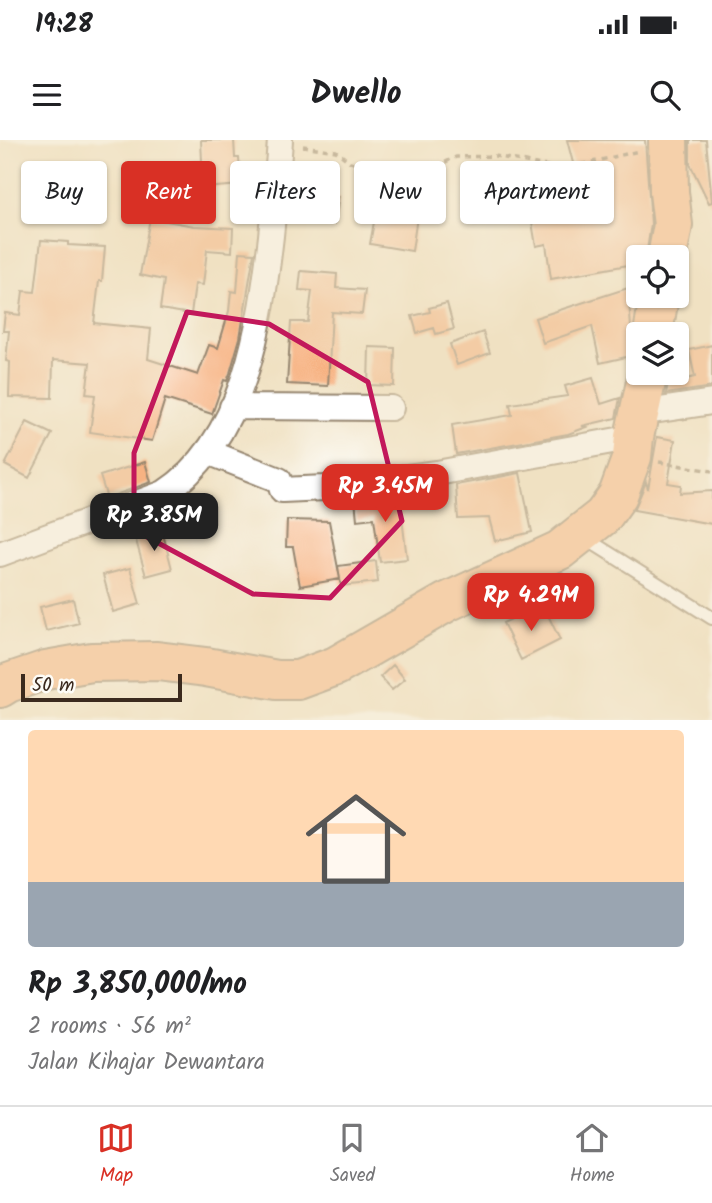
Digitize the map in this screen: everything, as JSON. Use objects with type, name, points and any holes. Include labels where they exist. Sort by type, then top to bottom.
[{"type":"main road","points":[[668,142],[673,225],[669,245]]},
{"type":"main road","points":[[0,688],[8,682],[46,670],[120,660],[206,667],[276,680],[298,680],[336,666],[447,602],[539,561],[581,535],[603,516],[618,495],[636,436],[646,385]]},
{"type":"street","points":[[0,554],[164,493],[182,481],[208,452],[232,407],[246,372],[261,319],[280,140]]},
{"type":"street","points":[[208,452],[279,480],[282,490],[313,490],[437,473],[636,436],[712,402]]},
{"type":"street","points":[[232,407],[391,408]]},
{"type":"lane","points":[[581,535],[712,618]]},
{"type":"path","points":[[294,140],[305,148],[336,151],[349,162],[360,165],[381,170],[423,173],[456,157],[495,156],[562,169],[668,142]]},
{"type":"path","points":[[636,436],[712,471]]},
{"type":"highlighted area","points":[[187,312],[269,324],[368,382],[402,521],[330,598],[253,594],[134,530],[134,453]]},
{"type":"building","points":[[201,140],[234,140],[235,158],[239,158],[239,161],[230,161],[230,186],[216,187],[216,161],[202,161]]},
{"type":"building","points":[[567,140],[645,140],[651,224],[648,245],[626,245],[626,265],[551,279],[546,244],[536,246],[532,224],[614,224],[614,161],[572,161]]},
{"type":"building","points":[[690,140],[706,140],[712,202],[709,203],[690,164]]},
{"type":"building","points":[[149,224],[233,228],[232,252],[207,250],[203,285],[195,284],[191,314],[160,309],[164,280],[140,275]]},
{"type":"building","points":[[374,224],[416,224],[412,251],[370,244]]},
{"type":"building","points":[[41,240],[105,247],[94,323],[151,329],[148,359],[198,375],[209,345],[218,348],[229,311],[231,291],[237,292],[240,252],[254,253],[240,338],[230,373],[227,381],[224,380],[212,414],[165,399],[152,441],[90,432],[95,395],[86,394],[90,363],[53,360],[52,398],[9,397],[10,362],[6,361],[9,331],[3,331],[5,313],[20,315],[23,291],[35,292]]},
{"type":"building","points":[[301,271],[337,274],[336,288],[365,290],[362,314],[332,312],[328,386],[287,384],[291,322],[308,322],[312,291],[299,290]]},
{"type":"building","points":[[626,289],[626,308],[630,308],[631,322],[626,322],[626,357],[600,363],[592,326],[543,343],[535,318]]},
{"type":"building","points":[[447,303],[454,329],[436,334],[434,328],[417,333],[412,316],[430,312],[429,308]]},
{"type":"building","points":[[483,332],[490,353],[457,365],[450,344]]},
{"type":"building","points":[[712,345],[712,387],[666,394],[668,385],[689,385],[689,378],[695,377],[689,350]]},
{"type":"building","points":[[369,347],[395,348],[394,386],[368,385]]},
{"type":"building","points":[[593,378],[601,404],[620,398],[616,418],[582,426],[587,427],[568,434],[456,454],[452,425],[512,415],[510,404],[568,396],[565,386]]},
{"type":"building","points":[[27,422],[52,434],[29,478],[5,465]]},
{"type":"building","points":[[657,437],[675,440],[668,483],[681,485],[680,493],[712,491],[712,524],[634,510],[646,482],[648,489]]},
{"type":"building","points":[[145,462],[151,482],[107,498],[100,476]]},
{"type":"building","points":[[520,473],[532,532],[495,541],[489,518],[458,519],[456,485]]},
{"type":"building","points":[[399,493],[407,559],[380,562],[374,518],[357,520],[355,499]]},
{"type":"building","points":[[287,520],[329,521],[340,579],[300,586],[293,547],[286,547]]},
{"type":"building","points":[[162,530],[172,569],[146,576],[135,537]]},
{"type":"building","points":[[376,561],[378,582],[341,586],[338,566]]},
{"type":"building","points":[[130,568],[140,604],[113,612],[103,575]]},
{"type":"building","points":[[73,599],[79,623],[46,631],[40,607]]},
{"type":"building","points":[[545,609],[560,640],[521,660],[503,623],[522,614],[527,619]]},
{"type":"building","points":[[393,665],[405,679],[392,690],[380,677]]}]
